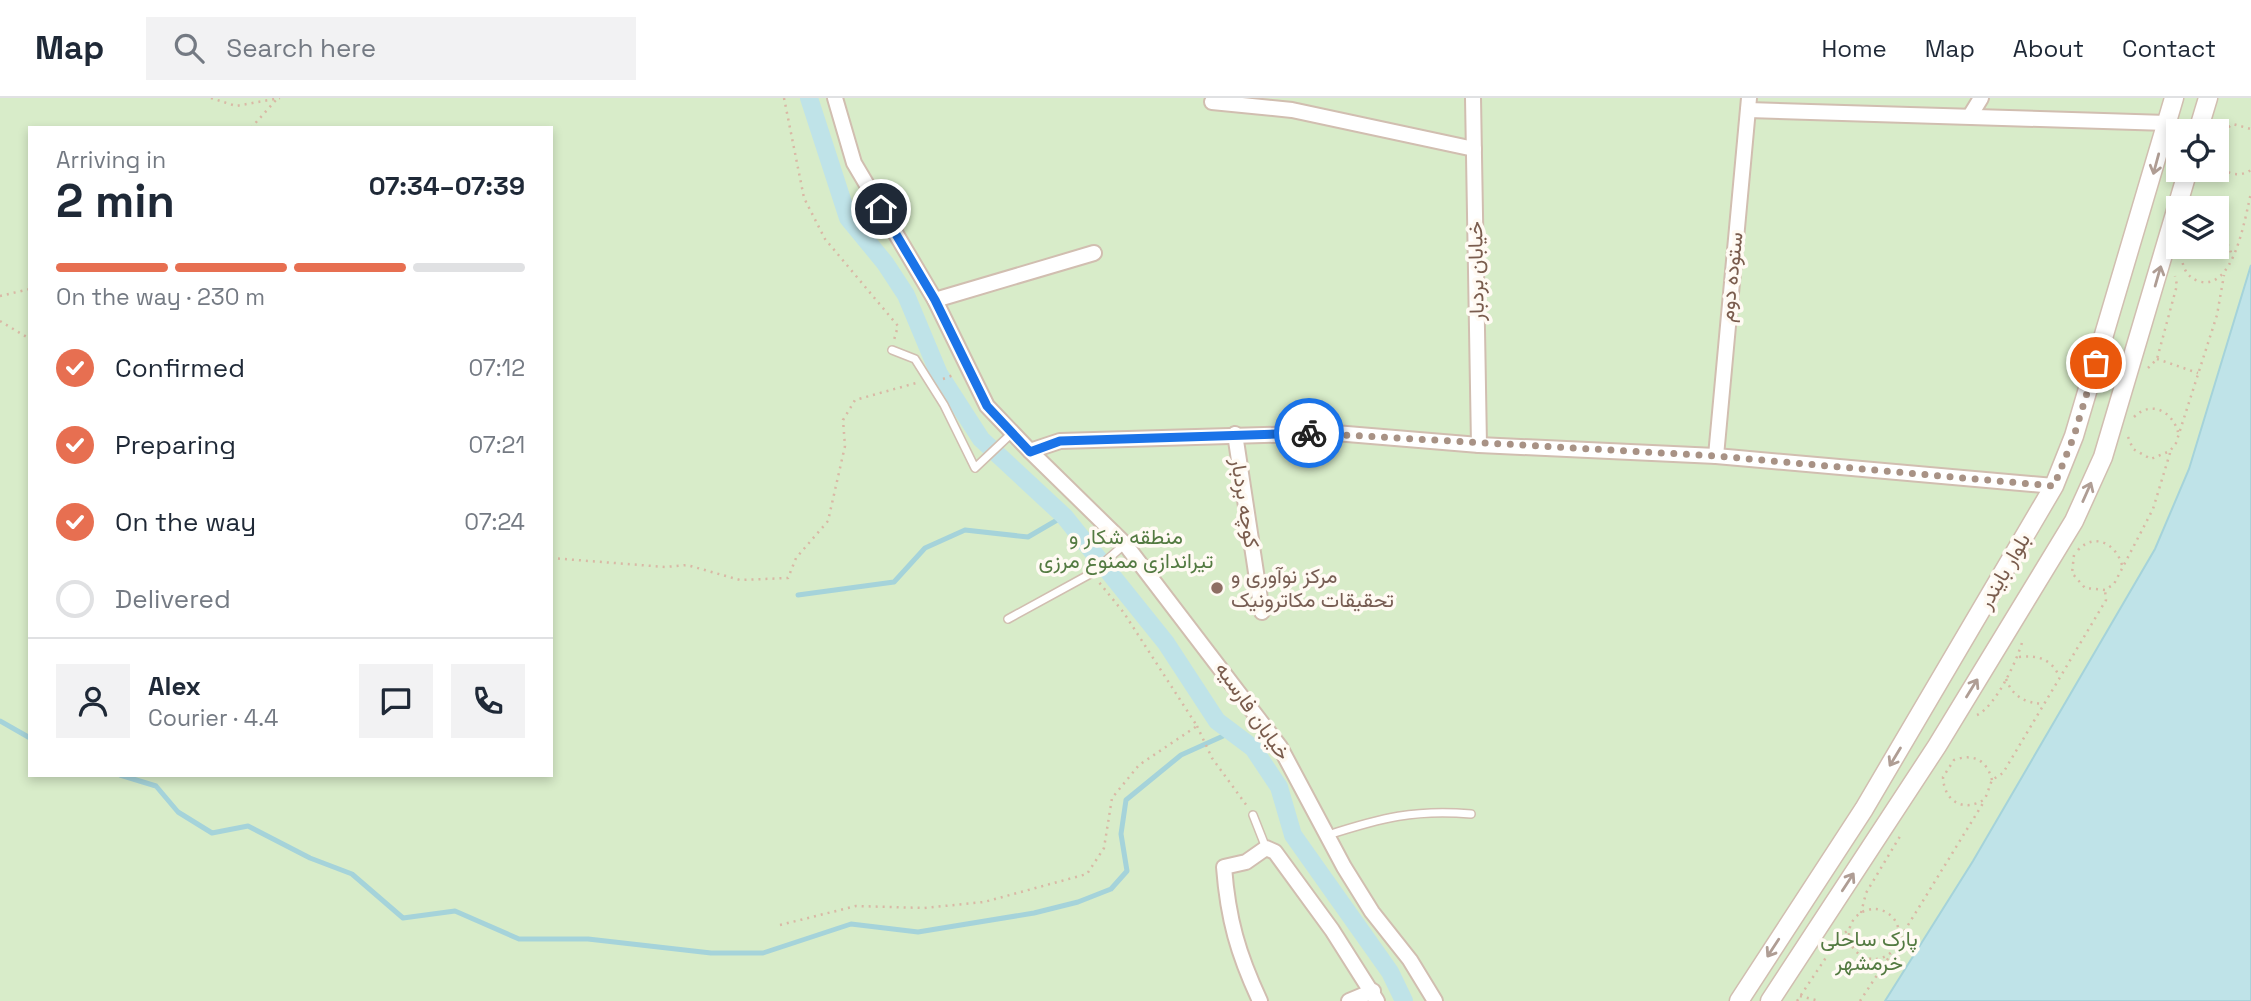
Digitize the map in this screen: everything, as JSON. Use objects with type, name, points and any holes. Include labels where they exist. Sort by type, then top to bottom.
[{"type":"street","name":"خیابان فارسیه","points":[[835,98],[854,163],[935,300],[987,406],[1007,437],[1030,452],[1125,544],[1280,747],[1372,912],[1410,960],[1435,1001]]},
{"type":"street","name":"خیابان بردبار","points":[[1473,98],[1479,445]]},
{"type":"street","points":[[1970,116],[1981,98]]},
{"type":"street","name":"بلوار بایندر","points":[[2168,119],[2174,98]]},
{"type":"street","points":[[2202,119],[2208,98]]},
{"type":"street","points":[[1212,102],[1303,112],[1474,149]]},
{"type":"street","points":[[1749,104],[2166,123]]},
{"type":"street","name":"ستوده دوم","points":[[1716,456],[1749,104]]},
{"type":"street","name":"بلوار بایندر","points":[[1739,1001],[1864,809],[2054,486],[2074,436],[2166,126]]},
{"type":"street","name":"بلوار بایندر","points":[[1770,1001],[1945,747],[2074,522],[2103,457],[2184,182]]},
{"type":"street","points":[[935,300],[1094,253]]},
{"type":"street","points":[[1030,452],[1060,441],[1335,433],[1479,445],[1716,456],[2054,486]]},
{"type":"street","name":"کوچه بردبار","points":[[1234,434],[1262,612]]},
{"type":"street","points":[[1911,730],[1945,747]]},
{"type":"street","points":[[1260,1001],[1236,946],[1227,911],[1224,867],[1245,862],[1266,848],[1276,852],[1375,996],[1349,1001]]},
{"type":"lane","points":[[892,350],[915,359],[933,380],[975,468],[1007,437]]},
{"type":"lane","points":[[1008,618],[1095,570],[1125,544]]},
{"type":"lane","points":[[1328,835],[1379,819],[1419,813],[1471,814]]},
{"type":"lane","points":[[1252,815],[1266,848]]},
{"type":"path","points":[[211,98],[236,106],[278,99]]},
{"type":"path","points":[[784,98],[804,198],[825,239],[898,326],[892,350]]},
{"type":"path","points":[[253,126],[278,99]]},
{"type":"path","points":[[2229,127],[2234,124],[2251,129]]},
{"type":"path","points":[[2229,173],[2236,174],[2251,170]]},
{"type":"path","points":[[2072,562],[2077,582],[2095,591],[2105,590],[2120,575],[2122,565],[2131,556],[2153,509],[2198,373],[2217,315],[2224,275],[2251,193]]},
{"type":"path","points":[[2229,246],[2232,256]]},
{"type":"path","points":[[2183,259],[2182,264],[2195,280],[2215,281],[2224,275]]},
{"type":"path","points":[[2144,372],[2157,359],[2177,285],[2174,268],[2182,264]]},
{"type":"path","points":[[0,296],[28,289]]},
{"type":"path","points":[[0,321],[28,338]]},
{"type":"path","points":[[2157,359],[2198,373]]},
{"type":"path","points":[[553,558],[665,568],[687,565],[740,580],[788,578],[796,558],[828,522],[845,446],[843,420],[855,400],[955,375]]},
{"type":"path","points":[[2132,408],[2132,420],[2149,408],[2168,414],[2178,432]]},
{"type":"path","points":[[2128,429],[2133,449],[2141,456],[2161,457],[2170,451]]},
{"type":"path","points":[[2064,569],[2083,545],[2103,542],[2113,547],[2122,565]]},
{"type":"path","points":[[1095,570],[1197,726],[1212,758],[1252,815]]},
{"type":"path","points":[[1860,1001],[1985,799],[1993,780],[2003,772],[2106,600],[2105,590]]},
{"type":"path","points":[[1972,717],[1985,711],[2006,679],[2018,657],[2024,637]]},
{"type":"path","points":[[2018,657],[2032,655],[2045,659],[2059,677]]},
{"type":"path","points":[[2006,679],[2011,691],[2017,696],[2030,703],[2044,704]]},
{"type":"path","points":[[780,925],[856,906],[924,908],[984,902],[1087,874],[1104,848],[1112,798],[1139,765],[1197,726]]},
{"type":"path","points":[[1945,747],[1954,760]]},
{"type":"path","points":[[1936,782],[1943,777],[1954,760],[1974,757],[1983,762],[1993,780]]},
{"type":"path","points":[[1943,777],[1948,797],[1956,804],[1966,807],[1985,799]]},
{"type":"path","points":[[1797,1001],[1841,935],[1849,930],[1861,913],[1866,893],[1909,822]]},
{"type":"path","points":[[1861,913],[1881,910],[1890,915],[1896,923],[1898,943]]},
{"type":"path","points":[[1849,930],[1854,950],[1863,957],[1883,958],[1892,952]]},
{"type":"path","points":[[1800,996],[1819,1001]]},
{"type":"green space","name":"منطقه شکار و تیراندازی ممنوع مرزی","points":[[0,98],[2251,98],[2251,1001],[0,1001]]},
{"type":"water","points":[[2251,265],[2251,1001],[1885,1001],[1973,861],[2155,549],[2189,469]]},
{"type":"waterway","points":[[809,98],[848,218],[885,263],[906,295],[939,374],[981,439],[1064,516],[1166,643],[1217,721],[1253,748],[1279,787],[1293,835],[1390,972],[1404,1001]]},
{"type":"waterway","points":[[798,595],[894,582],[925,548],[965,530],[1028,537],[1064,516]]},
{"type":"waterway","points":[[0,721],[28,737]]},
{"type":"waterway","points":[[127,777],[156,786],[178,812],[212,833],[248,826],[310,858],[352,874],[403,918],[455,911],[519,939],[588,939],[711,953],[763,953],[851,924],[918,932],[1034,913],[1078,902],[1111,889],[1127,871],[1121,834],[1126,800],[1181,755],[1232,732]]},
{"type":"way so far","points":[[1309,433],[1479,445],[1716,456],[2054,486],[2074,436],[2096,363]]},
{"type":"place","name":"مرکز نوآوری و تحقیقات مکاترونیک","points":[[1217,588]]},
{"type":"route","points":[[881,209],[935,300],[987,406],[1030,452],[1060,441],[1309,433]]},
{"type":"park label","name":"پارک ساحلی خرمشهر","points":[[1869,951]]}]
